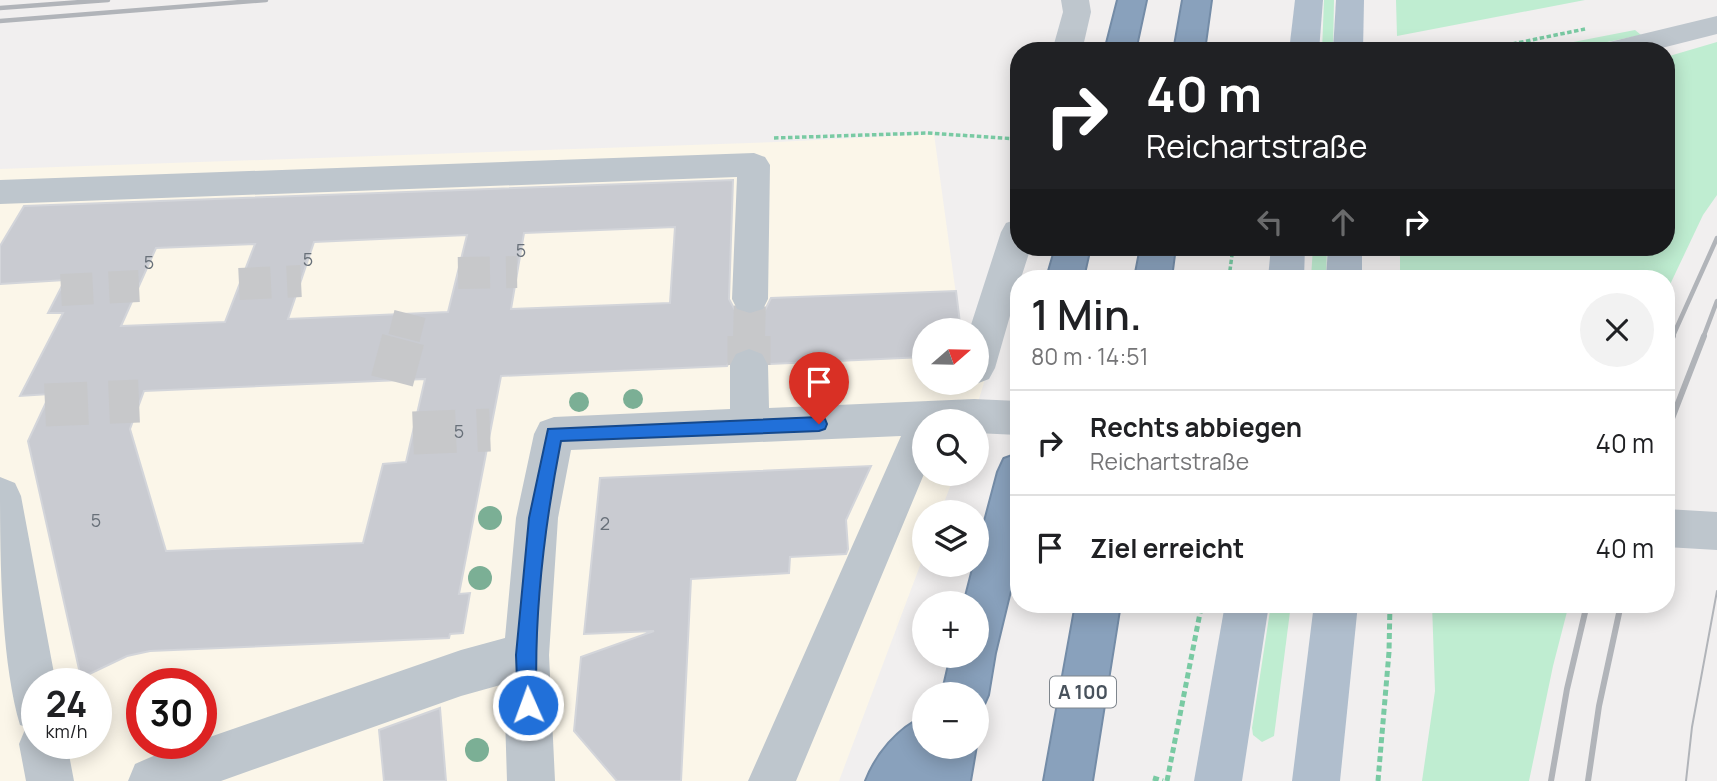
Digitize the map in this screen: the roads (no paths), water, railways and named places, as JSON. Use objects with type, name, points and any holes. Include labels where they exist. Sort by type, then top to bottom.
[{"type":"highway","points":[[1122,42],[1132,0]]},
{"type":"highway","points":[[1191,42],[1198,0]]},
{"type":"highway","points":[[989,591],[1010,505]]},
{"type":"highway","name":"A 100","points":[[1068,781],[1096,613]]},
{"type":"highway","points":[[890,781],[912,755]]},
{"type":"highway","points":[[946,781],[951,759]]},
{"type":"main road","points":[[1305,42],[1309,0]]},
{"type":"main road","points":[[1348,42],[1350,0]]},
{"type":"main road","points":[[1218,781],[1246,613]]},
{"type":"main road","points":[[1315,781],[1335,613]]},
{"type":"street","points":[[1069,42],[1077,12],[1075,0]]},
{"type":"street","points":[[1648,42],[1717,25]]},
{"type":"street","points":[[0,192],[754,165],[750,299]]},
{"type":"street","points":[[989,326],[1011,256]]},
{"type":"street","points":[[749,365],[750,427]]},
{"type":"street","points":[[531,781],[526,655],[537,518],[554,434],[750,427],[912,416]]},
{"type":"street","points":[[989,416],[1010,418]]},
{"type":"street","points":[[772,781],[913,486]]},
{"type":"street","points":[[0,496],[30,668]]},
{"type":"street","points":[[1675,529],[1717,531]]},
{"type":"street","points":[[152,781],[461,673],[526,655]]},
{"type":"street","points":[[46,759],[50,781]]},
{"type":"tunnel","points":[[458,273],[517,272]]},
{"type":"tunnel","points":[[239,284],[301,281]]},
{"type":"tunnel","points":[[61,290],[139,286]]},
{"type":"tunnel","points":[[749,338],[750,299]]},
{"type":"tunnel","points":[[404,338],[410,314]]},
{"type":"tunnel","points":[[392,381],[404,336]]},
{"type":"tunnel","points":[[749,338],[749,365]]},
{"type":"tunnel","points":[[45,405],[139,401]]},
{"type":"tunnel","points":[[413,433],[490,430]]},
{"type":"tram line","points":[[1686,781],[1692,727],[1717,591]]},
{"type":"railway","points":[[0,8],[108,0]]},
{"type":"railway","points":[[0,21],[266,0]]},
{"type":"railway","points":[[1675,331],[1717,238]]},
{"type":"railway","points":[[1703,338],[1717,301]]},
{"type":"railway","points":[[1675,411],[1704,336]]},
{"type":"railway","points":[[1551,781],[1567,689],[1585,613]]},
{"type":"railway","points":[[1588,781],[1599,706],[1619,613]]}]
